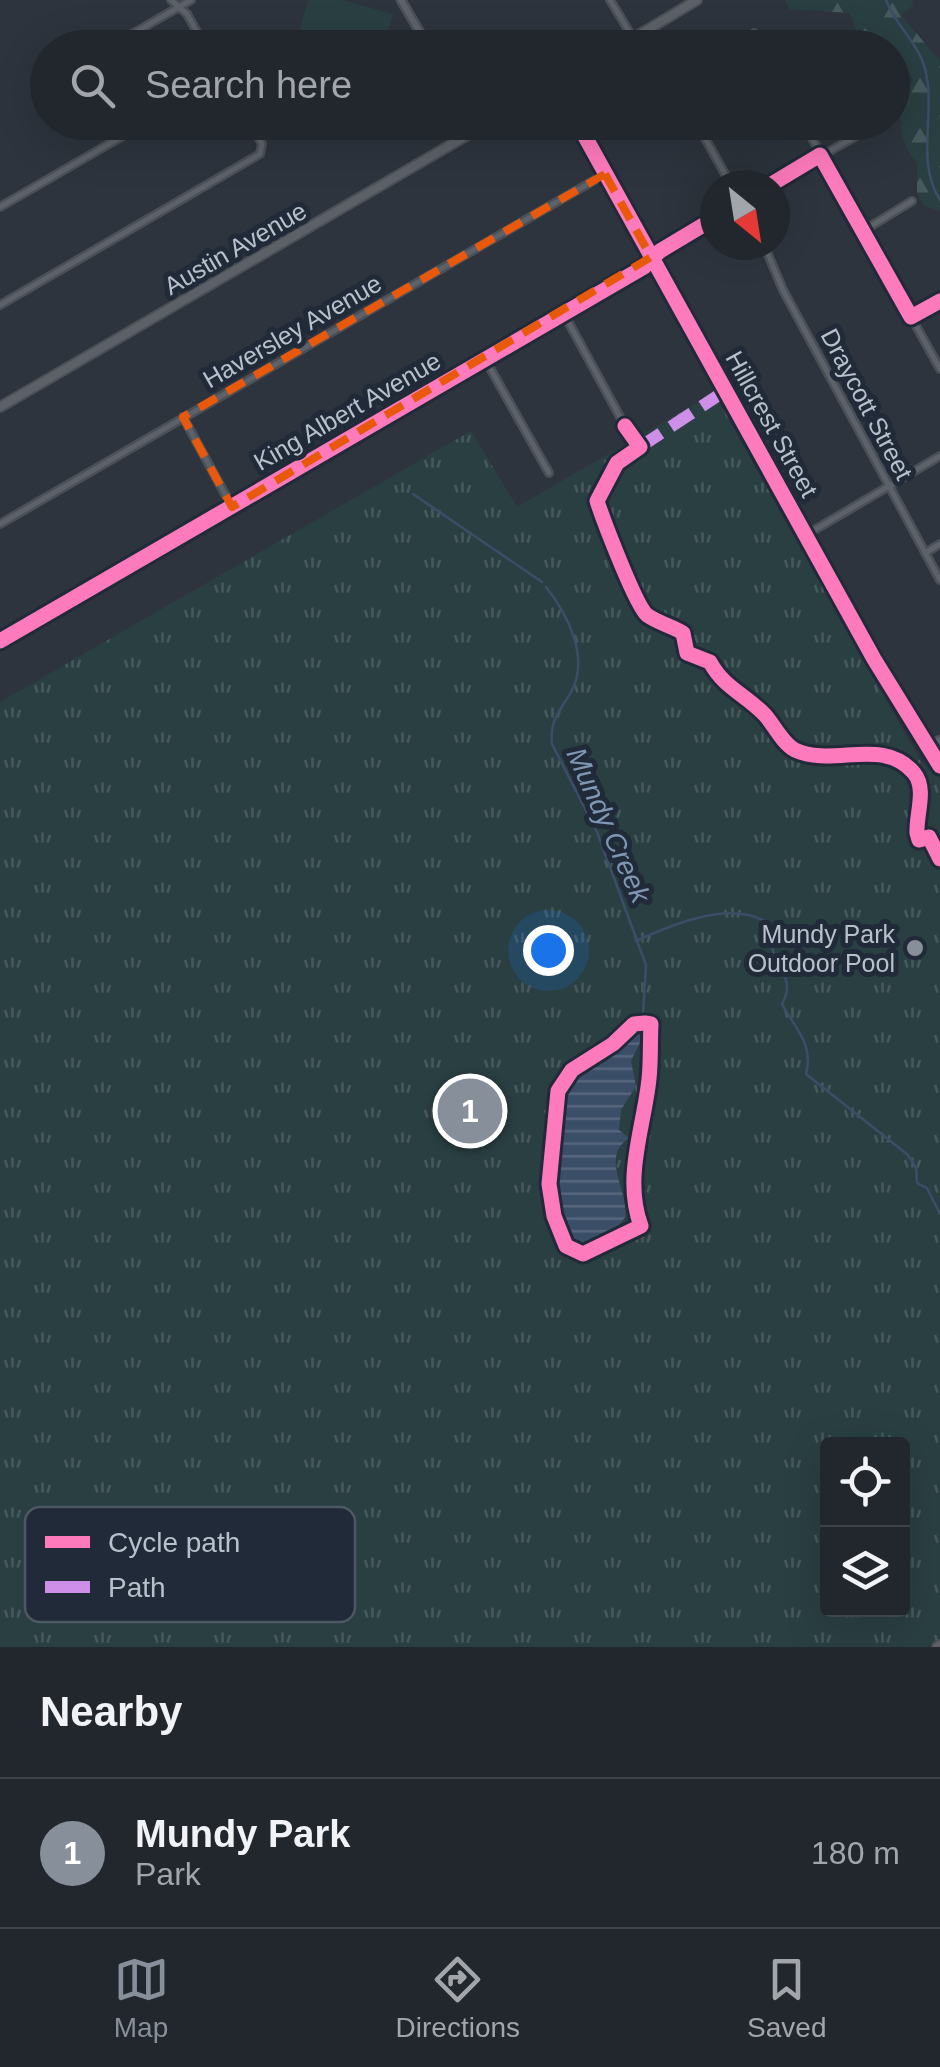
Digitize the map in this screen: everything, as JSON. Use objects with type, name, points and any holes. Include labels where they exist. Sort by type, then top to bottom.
[{"type":"main road","points":[[647,30],[696,0]]},
{"type":"main road","name":"Austin Avenue","points":[[0,408],[450,140]]},
{"type":"street","points":[[171,0],[194,30]]},
{"type":"street","points":[[139,30],[191,0]]},
{"type":"street","points":[[401,0],[418,30]]},
{"type":"street","points":[[610,0],[627,30]]},
{"type":"street","points":[[0,208],[116,140]]},
{"type":"street","points":[[0,304],[260,154],[260,140]]},
{"type":"street","name":"Hillcrest Street","points":[[587,140],[926,748],[940,766]]},
{"type":"street","points":[[706,140],[722,170]]},
{"type":"street","points":[[812,140],[940,369]]},
{"type":"street","points":[[790,173],[849,140]]},
{"type":"street","name":"Haversley Avenue","points":[[0,524],[605,174]]},
{"type":"street","points":[[863,231],[912,201]]},
{"type":"street","name":"King Albert Avenue","points":[[0,641],[644,267],[652,257],[700,227]]},
{"type":"street","name":"Draycott Street","points":[[770,260],[940,580]]},
{"type":"street","points":[[912,317],[940,301]]},
{"type":"street","points":[[564,314],[625,426]]},
{"type":"street","points":[[485,360],[549,473]]},
{"type":"street","points":[[183,417],[232,506]]},
{"type":"street","points":[[806,535],[940,456]]},
{"type":"street","points":[[925,553],[940,544]]},
{"type":"street","points":[[926,748],[940,740]]},
{"type":"highlighted area","points":[[605,174],[651,257],[232,507],[183,417]]},
{"type":"green space","points":[[308,0],[342,0],[393,14],[388,30],[300,30]]},
{"type":"green space","points":[[785,0],[912,0],[913,5],[901,15],[940,61],[940,211],[924,206],[917,192],[917,163],[904,140],[910,140],[910,30],[856,30],[850,13],[789,9]]},
{"type":"green space","points":[[714,393],[921,762],[940,778],[940,1639],[926,1647],[0,1647],[0,702],[471,431],[517,507]]},
{"type":"water","points":[[638,1028],[644,1034],[631,1061],[636,1086],[621,1110],[619,1130],[629,1138],[621,1146],[616,1164],[626,1216],[601,1238],[573,1238],[561,1223],[551,1175],[558,1098],[573,1073]]},
{"type":"waterway","points":[[886,0],[903,30]]},
{"type":"waterway","points":[[910,39],[919,52],[927,77],[928,167],[940,200]]},
{"type":"waterway","name":"Mundy Creek","points":[[413,494],[542,582]]},
{"type":"waterway","name":"Mundy Creek","points":[[546,587],[569,624],[578,665],[571,692],[554,722],[552,744],[597,832],[646,965],[642,1031]]},
{"type":"waterway","points":[[636,941],[683,922],[718,914],[735,913],[766,922],[786,982],[782,1004],[805,1045],[806,1074],[908,1155],[916,1168],[917,1183],[927,1188],[940,1214]]},
{"type":"marked path","points":[[640,447],[725,391]]},
{"type":"cycle path","points":[[587,140],[874,659],[940,766]]},
{"type":"cycle path","points":[[790,173],[820,155],[911,317],[940,301]]},
{"type":"cycle path","points":[[0,641],[644,267],[660,251],[700,227]]},
{"type":"cycle path","points":[[625,426],[640,447],[617,463],[597,501],[620,562],[647,615],[683,633],[687,653],[710,662],[795,750],[825,756],[873,754],[902,762],[920,786],[919,840],[929,837],[940,859]]},
{"type":"cycle path","points":[[645,1023],[651,1024],[650,1072],[634,1171],[641,1226],[583,1254],[566,1246],[554,1216],[549,1184],[558,1091],[572,1070],[613,1044],[634,1024],[645,1023]]},
{"type":"place","name":"Mundy Park Outdoor Pool","points":[[915,948]]},
{"type":"place","name":"Mundy Park","points":[[470,1111]]}]
